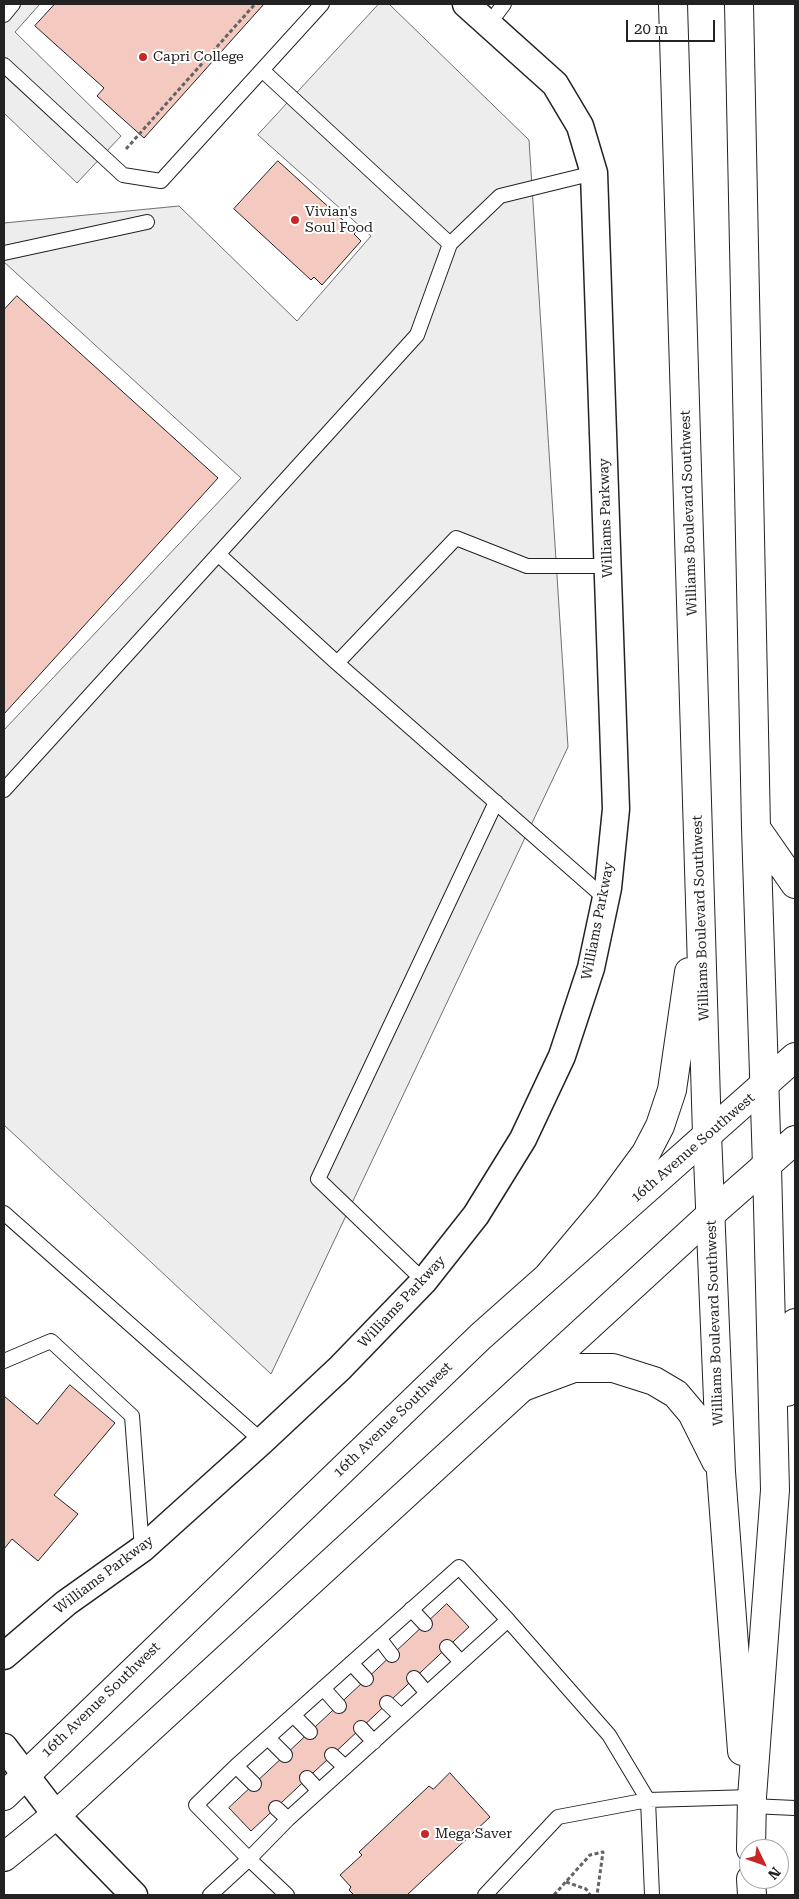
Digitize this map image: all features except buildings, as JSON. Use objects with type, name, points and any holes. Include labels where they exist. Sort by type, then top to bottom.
[{"type":"main road","name":"Williams Boulevard Southwest","points":[[673,4],[700,891],[721,1472],[750,1816]]},
{"type":"main road","points":[[739,4],[756,828],[775,1490]]},
{"type":"main road","points":[[756,828],[795,884]]},
{"type":"main road","points":[[550,1274],[607,1206],[646,1154],[660,1126],[672,1090],[700,891]]},
{"type":"main road","name":"16th Avenue Southwest","points":[[4,1796],[480,1337],[795,1057]]},
{"type":"main road","points":[[4,1857],[56,1815],[711,1214],[795,1140]]},
{"type":"main road","points":[[750,1816],[775,1490],[795,1322]]},
{"type":"main road","points":[[523,1387],[574,1368],[613,1368],[654,1380],[676,1394],[692,1413],[721,1472]]},
{"type":"street","name":"Williams Parkway","points":[[4,1656],[66,1603],[142,1549],[340,1368],[424,1281],[476,1215],[523,1139],[562,1056],[591,968],[606,899],[616,809],[594,173],[580,126],[556,84],[466,4]]},
{"type":"street","points":[[4,1747],[56,1815],[134,1895]]},
{"type":"lane","points":[[4,15],[14,4]]},
{"type":"lane","points":[[4,65],[123,175],[161,181],[322,4]]},
{"type":"lane","points":[[489,24],[504,4]]},
{"type":"lane","points":[[262,70],[450,244]]},
{"type":"lane","points":[[4,790],[417,335],[450,244],[500,196],[594,173]]},
{"type":"lane","points":[[4,254],[147,222]]},
{"type":"lane","points":[[337,663],[456,538],[527,566],[608,566]]},
{"type":"lane","points":[[218,554],[337,663],[606,899]]},
{"type":"lane","points":[[424,1281],[318,1179],[496,802]]},
{"type":"lane","points":[[4,1213],[262,1441]]},
{"type":"lane","points":[[4,1361],[51,1341],[132,1416],[142,1549]]},
{"type":"lane","points":[[288,1895],[249,1859],[196,1805],[236,1766],[459,1567],[609,1735],[648,1800],[652,1895]]},
{"type":"lane","points":[[411,1609],[425,1624]]},
{"type":"lane","points":[[210,1895],[288,1819],[508,1620]]},
{"type":"lane","points":[[379,1638],[392,1655]]},
{"type":"lane","points":[[446,1647],[461,1662]]},
{"type":"lane","points":[[351,1663],[366,1679]]},
{"type":"lane","points":[[414,1678],[427,1693]]},
{"type":"lane","points":[[323,1688],[339,1706]]},
{"type":"lane","points":[[387,1703],[401,1716]]},
{"type":"lane","points":[[294,1715],[310,1732]]},
{"type":"lane","points":[[361,1728],[374,1742]]},
{"type":"lane","points":[[268,1738],[285,1756]]},
{"type":"lane","points":[[332,1755],[345,1768]]},
{"type":"lane","points":[[236,1766],[254,1784]]},
{"type":"lane","points":[[307,1778],[319,1791]]},
{"type":"lane","points":[[485,1895],[558,1818],[648,1800],[750,1816],[795,1808]]},
{"type":"lane","points":[[276,1808],[288,1819]]},
{"type":"path","points":[[112,164],[255,4]]},
{"type":"path","points":[[554,1895],[590,1854],[603,1852],[598,1895]]},
{"type":"path","points":[[566,1882],[586,1889],[590,1895]]},
{"type":"shaded area","points":[[4,4],[40,4],[15,32],[121,136],[77,183],[4,115]]},
{"type":"shaded area","points":[[379,4],[389,4],[529,140],[568,747],[271,1374],[4,1125],[4,730],[241,478],[4,262],[4,223],[179,206],[297,321],[371,236],[258,135]]},
{"type":"place","name":"Capri College","points":[[143,57]]},
{"type":"place","name":"Vivian's Soul Food","points":[[295,220]]},
{"type":"place","name":"Mega Saver","points":[[425,1834]]}]
